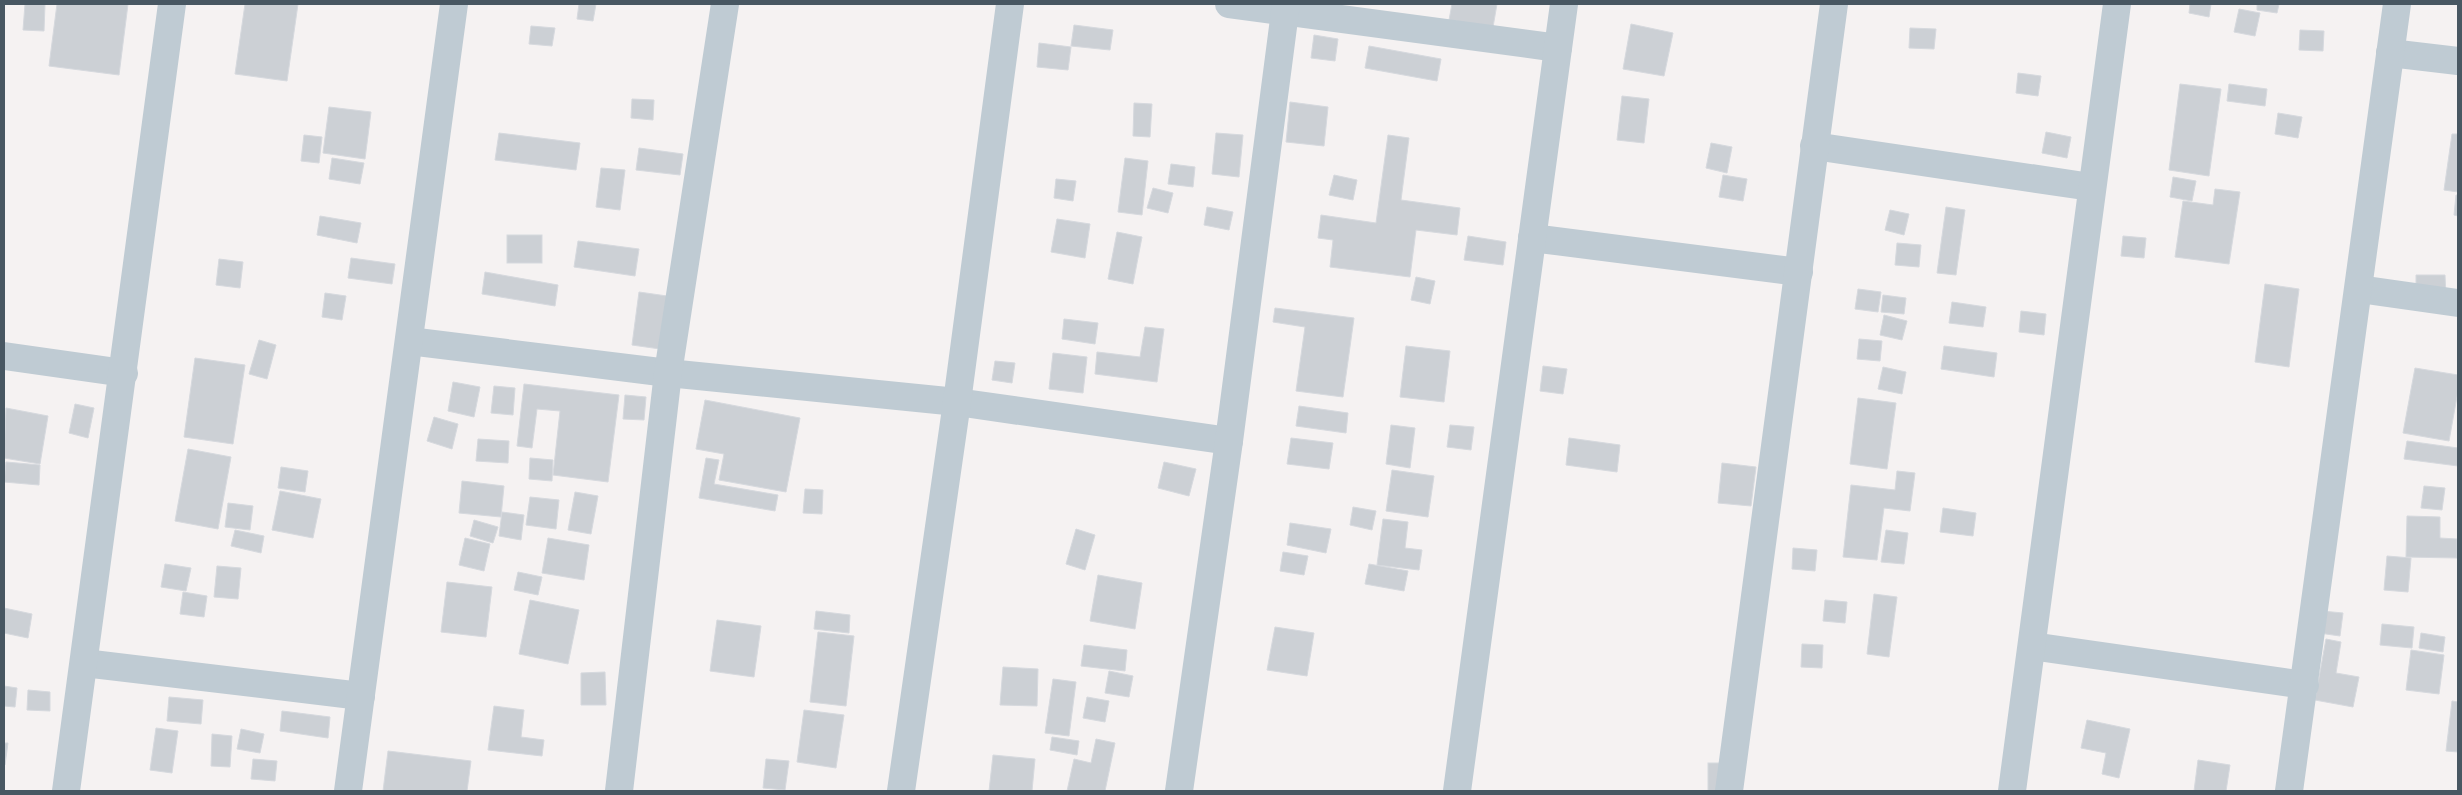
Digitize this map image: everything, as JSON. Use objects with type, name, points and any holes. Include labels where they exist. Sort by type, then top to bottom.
[{"type":"street","points":[[66,791],[124,373],[172,4]]},
{"type":"street","points":[[348,791],[454,4]]},
{"type":"street","points":[[619,791],[668,373],[725,4]]},
{"type":"street","points":[[901,791],[957,402],[1010,4]]},
{"type":"street","points":[[1229,4],[1286,8],[1558,48]]},
{"type":"street","points":[[1457,791],[1564,4]]},
{"type":"street","points":[[1729,791],[1834,4]]},
{"type":"street","points":[[2012,791],[2091,187],[2117,4]]},
{"type":"street","points":[[2289,791],[2305,686],[2397,4]]},
{"type":"street","points":[[1179,791],[1229,441],[1286,8]]},
{"type":"street","points":[[2390,53],[2458,61]]},
{"type":"street","points":[[1814,146],[2091,187]]},
{"type":"street","points":[[1532,238],[1799,272]]},
{"type":"street","points":[[2358,289],[2458,304]]},
{"type":"street","points":[[409,341],[668,373],[957,402],[1229,441]]},
{"type":"street","points":[[4,356],[124,373]]},
{"type":"street","points":[[2032,646],[2305,686]]},
{"type":"street","points":[[84,663],[362,696]]},
{"type":"building","points":[[25,4],[45,4],[44,31],[23,30]]},
{"type":"building","points":[[57,4],[128,4],[119,75],[49,66]]},
{"type":"building","points":[[245,4],[298,4],[287,81],[235,74]]},
{"type":"building","points":[[579,4],[596,4],[593,21],[577,19]]},
{"type":"building","points":[[1452,4],[1497,4],[1493,27],[1449,20]]},
{"type":"building","points":[[2190,4],[2211,4],[2209,17],[2189,13]]},
{"type":"building","points":[[2257,4],[2279,4],[2277,13],[2257,10]]},
{"type":"building","points":[[2239,9],[2260,13],[2255,36],[2234,32]]},
{"type":"building","points":[[1631,24],[1673,33],[1664,76],[1623,69]]},
{"type":"building","points":[[1074,25],[1113,30],[1110,50],[1071,46]]},
{"type":"building","points":[[531,26],[555,28],[552,46],[529,44]]},
{"type":"building","points":[[1910,28],[1936,29],[1934,49],[1909,48]]},
{"type":"building","points":[[2300,30],[2324,31],[2323,51],[2299,50]]},
{"type":"building","points":[[1314,35],[1338,39],[1335,61],[1311,58]]},
{"type":"building","points":[[1039,43],[1071,47],[1068,70],[1037,67]]},
{"type":"building","points":[[1369,46],[1441,59],[1437,81],[1365,68]]},
{"type":"building","points":[[2018,73],[2041,76],[2038,96],[2016,93]]},
{"type":"building","points":[[2180,84],[2221,89],[2209,176],[2169,170]]},
{"type":"building","points":[[2229,84],[2267,89],[2265,106],[2227,101]]},
{"type":"building","points":[[1622,96],[1649,99],[1644,143],[1617,140]]},
{"type":"building","points":[[632,99],[654,100],[653,120],[631,118]]},
{"type":"building","points":[[1290,102],[1328,107],[1324,146],[1286,142]]},
{"type":"building","points":[[1134,103],[1152,104],[1150,137],[1133,136]]},
{"type":"building","points":[[329,107],[371,112],[365,159],[323,153]]},
{"type":"building","points":[[2278,113],[2302,117],[2298,138],[2275,134]]},
{"type":"building","points":[[2046,132],[2071,137],[2067,158],[2042,153]]},
{"type":"building","points":[[499,133],[580,143],[576,170],[495,160]]},
{"type":"building","points":[[1216,133],[1243,135],[1239,177],[1212,174]]},
{"type":"building","points":[[2452,134],[2458,134],[2458,192],[2444,190]]},
{"type":"building","points":[[304,135],[322,137],[319,163],[301,161]]},
{"type":"building","points":[[1388,135],[1409,138],[1401,200],[1460,208],[1457,235],[1416,230],[1410,277],[1330,267],[1333,240],[1318,238],[1321,215],[1376,223]]},
{"type":"building","points":[[1711,143],[1732,147],[1727,173],[1706,168]]},
{"type":"building","points":[[639,148],[683,154],[680,175],[636,170]]},
{"type":"building","points":[[332,158],[364,163],[360,184],[329,179]]},
{"type":"building","points":[[1125,158],[1148,161],[1142,215],[1118,212]]},
{"type":"building","points":[[1171,164],[1195,167],[1193,187],[1168,184]]},
{"type":"building","points":[[601,168],[625,170],[620,210],[596,207]]},
{"type":"building","points":[[1334,175],[1357,180],[1353,200],[1329,195]]},
{"type":"building","points":[[1723,175],[1747,179],[1743,201],[1719,197]]},
{"type":"building","points":[[2173,177],[2196,181],[2192,201],[2170,197]]},
{"type":"building","points":[[1056,179],[1076,181],[1073,201],[1054,198]]},
{"type":"building","points":[[1153,188],[1173,193],[1168,213],[1147,208]]},
{"type":"building","points":[[2215,189],[2240,192],[2229,264],[2175,257],[2183,201],[2213,205]]},
{"type":"building","points":[[2456,195],[2458,195],[2458,216],[2454,215]]},
{"type":"building","points":[[1207,207],[1233,212],[1229,230],[1204,225]]},
{"type":"building","points":[[1946,207],[1965,210],[1956,275],[1937,273]]},
{"type":"building","points":[[1890,210],[1909,214],[1904,235],[1885,230]]},
{"type":"building","points":[[320,216],[361,223],[357,243],[317,235]]},
{"type":"building","points":[[1057,219],[1090,224],[1085,258],[1051,252]]},
{"type":"building","points":[[1117,232],[1142,237],[1133,284],[1108,279]]},
{"type":"building","points":[[507,235],[542,235],[542,263],[507,263]]},
{"type":"building","points":[[1468,236],[1506,242],[1503,265],[1464,260]]},
{"type":"building","points":[[2123,236],[2146,238],[2144,258],[2121,256]]},
{"type":"building","points":[[578,241],[639,249],[635,276],[574,267]]},
{"type":"building","points":[[1897,243],[1921,245],[1919,267],[1895,265]]},
{"type":"building","points":[[351,258],[395,264],[392,284],[348,278]]},
{"type":"building","points":[[219,259],[243,262],[240,288],[216,285]]},
{"type":"building","points":[[485,272],[558,285],[555,306],[482,294]]},
{"type":"building","points":[[2416,275],[2445,275],[2446,297],[2416,298]]},
{"type":"building","points":[[1416,277],[1435,281],[1430,304],[1411,300]]},
{"type":"building","points":[[2265,284],[2299,289],[2289,367],[2255,362]]},
{"type":"building","points":[[1858,289],[1881,292],[1878,312],[1855,309]]},
{"type":"building","points":[[639,292],[681,298],[674,351],[632,345]]},
{"type":"building","points":[[325,293],[346,296],[342,320],[322,317]]},
{"type":"building","points":[[1883,295],[1906,298],[1904,314],[1881,312]]},
{"type":"building","points":[[1952,302],[1986,307],[1983,327],[1949,323]]},
{"type":"building","points":[[1275,308],[1354,318],[1343,397],[1296,391],[1305,327],[1273,322]]},
{"type":"building","points":[[2021,311],[2046,314],[2044,335],[2019,332]]},
{"type":"building","points":[[1884,315],[1907,321],[1902,340],[1880,335]]},
{"type":"building","points":[[1064,319],[1098,323],[1095,344],[1062,339]]},
{"type":"building","points":[[1145,327],[1164,329],[1157,382],[1095,374],[1097,352],[1140,357]]},
{"type":"building","points":[[1859,339],[1882,341],[1880,361],[1857,359]]},
{"type":"building","points":[[259,340],[276,345],[267,379],[249,374]]},
{"type":"building","points":[[1406,346],[1450,351],[1444,402],[1400,397]]},
{"type":"building","points":[[1944,346],[1997,353],[1994,377],[1941,369]]},
{"type":"building","points":[[1053,353],[1087,357],[1083,393],[1049,389]]},
{"type":"building","points":[[195,358],[245,365],[233,444],[184,437]]},
{"type":"building","points":[[995,361],[1015,363],[1012,383],[992,380]]},
{"type":"building","points":[[1543,366],[1567,369],[1563,394],[1540,391]]},
{"type":"building","points":[[1883,367],[1906,372],[1902,394],[1878,389]]},
{"type":"building","points":[[2415,368],[2458,375],[2458,391],[2449,441],[2403,433]]},
{"type":"building","points":[[453,382],[480,387],[474,417],[448,411]]},
{"type":"building","points":[[524,384],[619,395],[608,482],[553,475],[560,411],[537,409],[532,448],[517,446]]},
{"type":"building","points":[[494,386],[515,388],[513,415],[491,413]]},
{"type":"building","points":[[625,395],[646,397],[644,420],[623,419]]},
{"type":"building","points":[[1858,398],[1896,403],[1887,469],[1850,464]]},
{"type":"building","points":[[705,400],[800,418],[786,492],[719,480],[724,454],[696,449]]},
{"type":"building","points":[[75,404],[94,408],[88,438],[69,433]]},
{"type":"building","points":[[1299,406],[1348,413],[1346,433],[1296,426]]},
{"type":"building","points":[[6,408],[48,416],[40,464],[4,458]]},
{"type":"building","points":[[434,417],[458,424],[452,449],[427,441]]},
{"type":"building","points":[[1391,425],[1415,428],[1410,468],[1386,464]]},
{"type":"building","points":[[1450,425],[1474,427],[1471,450],[1447,447]]},
{"type":"building","points":[[1291,438],[1333,443],[1329,469],[1287,464]]},
{"type":"building","points":[[1569,438],[1620,445],[1617,472],[1566,465]]},
{"type":"building","points":[[478,439],[509,441],[508,463],[476,461]]},
{"type":"building","points":[[2407,441],[2458,448],[2458,466],[2404,459]]},
{"type":"building","points":[[188,449],[231,457],[218,529],[175,521]]},
{"type":"building","points":[[530,458],[553,460],[552,481],[529,479]]},
{"type":"building","points":[[706,458],[719,460],[714,484],[778,495],[775,511],[699,498]]},
{"type":"building","points":[[6,462],[40,465],[39,485],[4,482]]},
{"type":"building","points":[[1164,462],[1196,469],[1189,496],[1158,488]]},
{"type":"building","points":[[1722,463],[1756,467],[1751,506],[1718,503]]},
{"type":"building","points":[[281,467],[308,471],[305,492],[278,488]]},
{"type":"building","points":[[1392,470],[1434,476],[1428,517],[1386,511]]},
{"type":"building","points":[[1897,471],[1915,473],[1910,511],[1884,508],[1877,560],[1843,557],[1851,485],[1895,490]]},
{"type":"building","points":[[462,481],[504,486],[501,517],[459,513]]},
{"type":"building","points":[[2424,486],[2445,488],[2442,510],[2421,508]]},
{"type":"building","points":[[805,489],[823,490],[822,514],[803,513]]},
{"type":"building","points":[[280,491],[321,499],[313,538],[272,530]]},
{"type":"building","points":[[575,492],[598,496],[591,534],[568,530]]},
{"type":"building","points":[[530,497],[559,500],[556,529],[526,525]]},
{"type":"building","points":[[228,503],[253,506],[250,530],[225,527]]},
{"type":"building","points":[[1353,507],[1376,511],[1372,530],[1350,525]]},
{"type":"building","points":[[1943,508],[1976,513],[1973,536],[1940,532]]},
{"type":"building","points":[[502,512],[524,515],[521,540],[499,536]]},
{"type":"building","points":[[2407,516],[2440,517],[2440,538],[2457,539],[2457,558],[2406,557]]},
{"type":"building","points":[[1383,519],[1408,522],[1405,548],[1422,550],[1419,570],[1377,565]]},
{"type":"building","points":[[474,520],[498,527],[493,543],[470,536]]},
{"type":"building","points":[[1290,523],[1331,529],[1326,553],[1287,545]]},
{"type":"building","points":[[1076,529],[1095,535],[1085,570],[1066,564]]},
{"type":"building","points":[[235,530],[264,536],[261,553],[231,546]]},
{"type":"building","points":[[1886,530],[1908,533],[1904,564],[1881,562]]},
{"type":"building","points":[[465,538],[490,544],[484,571],[459,565]]},
{"type":"building","points":[[548,538],[589,545],[584,580],[542,573]]},
{"type":"building","points":[[1793,548],[1817,550],[1815,571],[1792,569]]},
{"type":"building","points":[[1283,552],[1308,556],[1304,575],[1280,571]]},
{"type":"building","points":[[2387,556],[2411,558],[2408,592],[2384,590]]},
{"type":"building","points":[[165,564],[191,568],[186,591],[161,587]]},
{"type":"building","points":[[1369,564],[1408,571],[1404,591],[1365,584]]},
{"type":"building","points":[[217,566],[241,568],[238,599],[214,597]]},
{"type":"building","points":[[518,572],[542,577],[538,595],[514,590]]},
{"type":"building","points":[[1098,575],[1142,583],[1135,629],[1090,621]]},
{"type":"building","points":[[447,582],[492,587],[486,637],[441,632]]},
{"type":"building","points":[[183,592],[207,596],[204,617],[180,614]]},
{"type":"building","points":[[1874,594],[1897,597],[1889,657],[1867,654]]},
{"type":"building","points":[[530,600],[579,610],[568,664],[519,654]]},
{"type":"building","points":[[1825,600],[1847,602],[1845,623],[1823,621]]},
{"type":"building","points":[[4,608],[32,614],[28,638],[4,633]]},
{"type":"building","points":[[816,611],[850,615],[849,633],[814,629]]},
{"type":"building","points":[[2322,611],[2343,613],[2340,636],[2319,633]]},
{"type":"building","points":[[717,620],[761,626],[754,677],[710,671]]},
{"type":"building","points":[[2382,624],[2414,627],[2412,648],[2380,645]]},
{"type":"building","points":[[1275,627],[1314,633],[1307,676],[1267,670]]},
{"type":"building","points":[[818,632],[854,636],[846,706],[810,702]]},
{"type":"building","points":[[2421,633],[2445,637],[2443,652],[2419,648]]},
{"type":"building","points":[[2326,639],[2341,642],[2336,673],[2359,677],[2353,707],[2315,700]]},
{"type":"building","points":[[1802,644],[1823,645],[1822,668],[1801,667]]},
{"type":"building","points":[[1084,645],[1127,650],[1125,671],[1081,666]]},
{"type":"building","points":[[2411,650],[2444,655],[2439,694],[2406,690]]},
{"type":"building","points":[[1003,667],[1038,669],[1037,706],[1000,705]]},
{"type":"building","points":[[1109,671],[1133,676],[1129,697],[1105,693]]},
{"type":"building","points":[[605,672],[606,705],[581,705],[581,673]]},
{"type":"building","points":[[1053,679],[1076,682],[1069,736],[1045,733]]},
{"type":"building","points":[[4,686],[17,688],[15,707],[4,706]]},
{"type":"building","points":[[28,690],[50,692],[50,711],[27,710]]},
{"type":"building","points":[[169,697],[203,700],[201,724],[167,721]]},
{"type":"building","points":[[1087,697],[1109,701],[1105,722],[1083,718]]},
{"type":"building","points":[[2452,701],[2458,702],[2458,752],[2446,751]]},
{"type":"building","points":[[494,706],[524,710],[521,737],[544,740],[542,756],[488,750]]},
{"type":"building","points":[[804,710],[844,715],[836,768],[797,762]]},
{"type":"building","points":[[282,711],[330,717],[328,738],[280,731]]},
{"type":"building","points":[[2087,720],[2130,729],[2119,778],[2102,774],[2106,753],[2081,748]]},
{"type":"building","points":[[156,728],[178,731],[172,773],[150,770]]},
{"type":"building","points":[[241,729],[264,734],[260,753],[237,749]]},
{"type":"building","points":[[212,734],[232,736],[230,767],[211,766]]},
{"type":"building","points":[[1052,737],[1079,741],[1077,755],[1050,750]]},
{"type":"building","points":[[1096,739],[1115,743],[1105,791],[1067,791],[1074,759],[1091,763]]},
{"type":"building","points":[[4,743],[8,743],[5,765],[4,764]]},
{"type":"building","points":[[388,751],[471,761],[467,791],[383,791]]},
{"type":"building","points":[[993,755],[1035,759],[1032,791],[989,791]]},
{"type":"building","points":[[253,759],[277,761],[275,781],[251,779]]},
{"type":"building","points":[[766,759],[789,761],[785,790],[763,788]]},
{"type":"building","points":[[2198,760],[2230,765],[2226,791],[2194,791]]},
{"type":"building","points":[[1708,763],[1727,763],[1727,791],[1708,791]]}]
